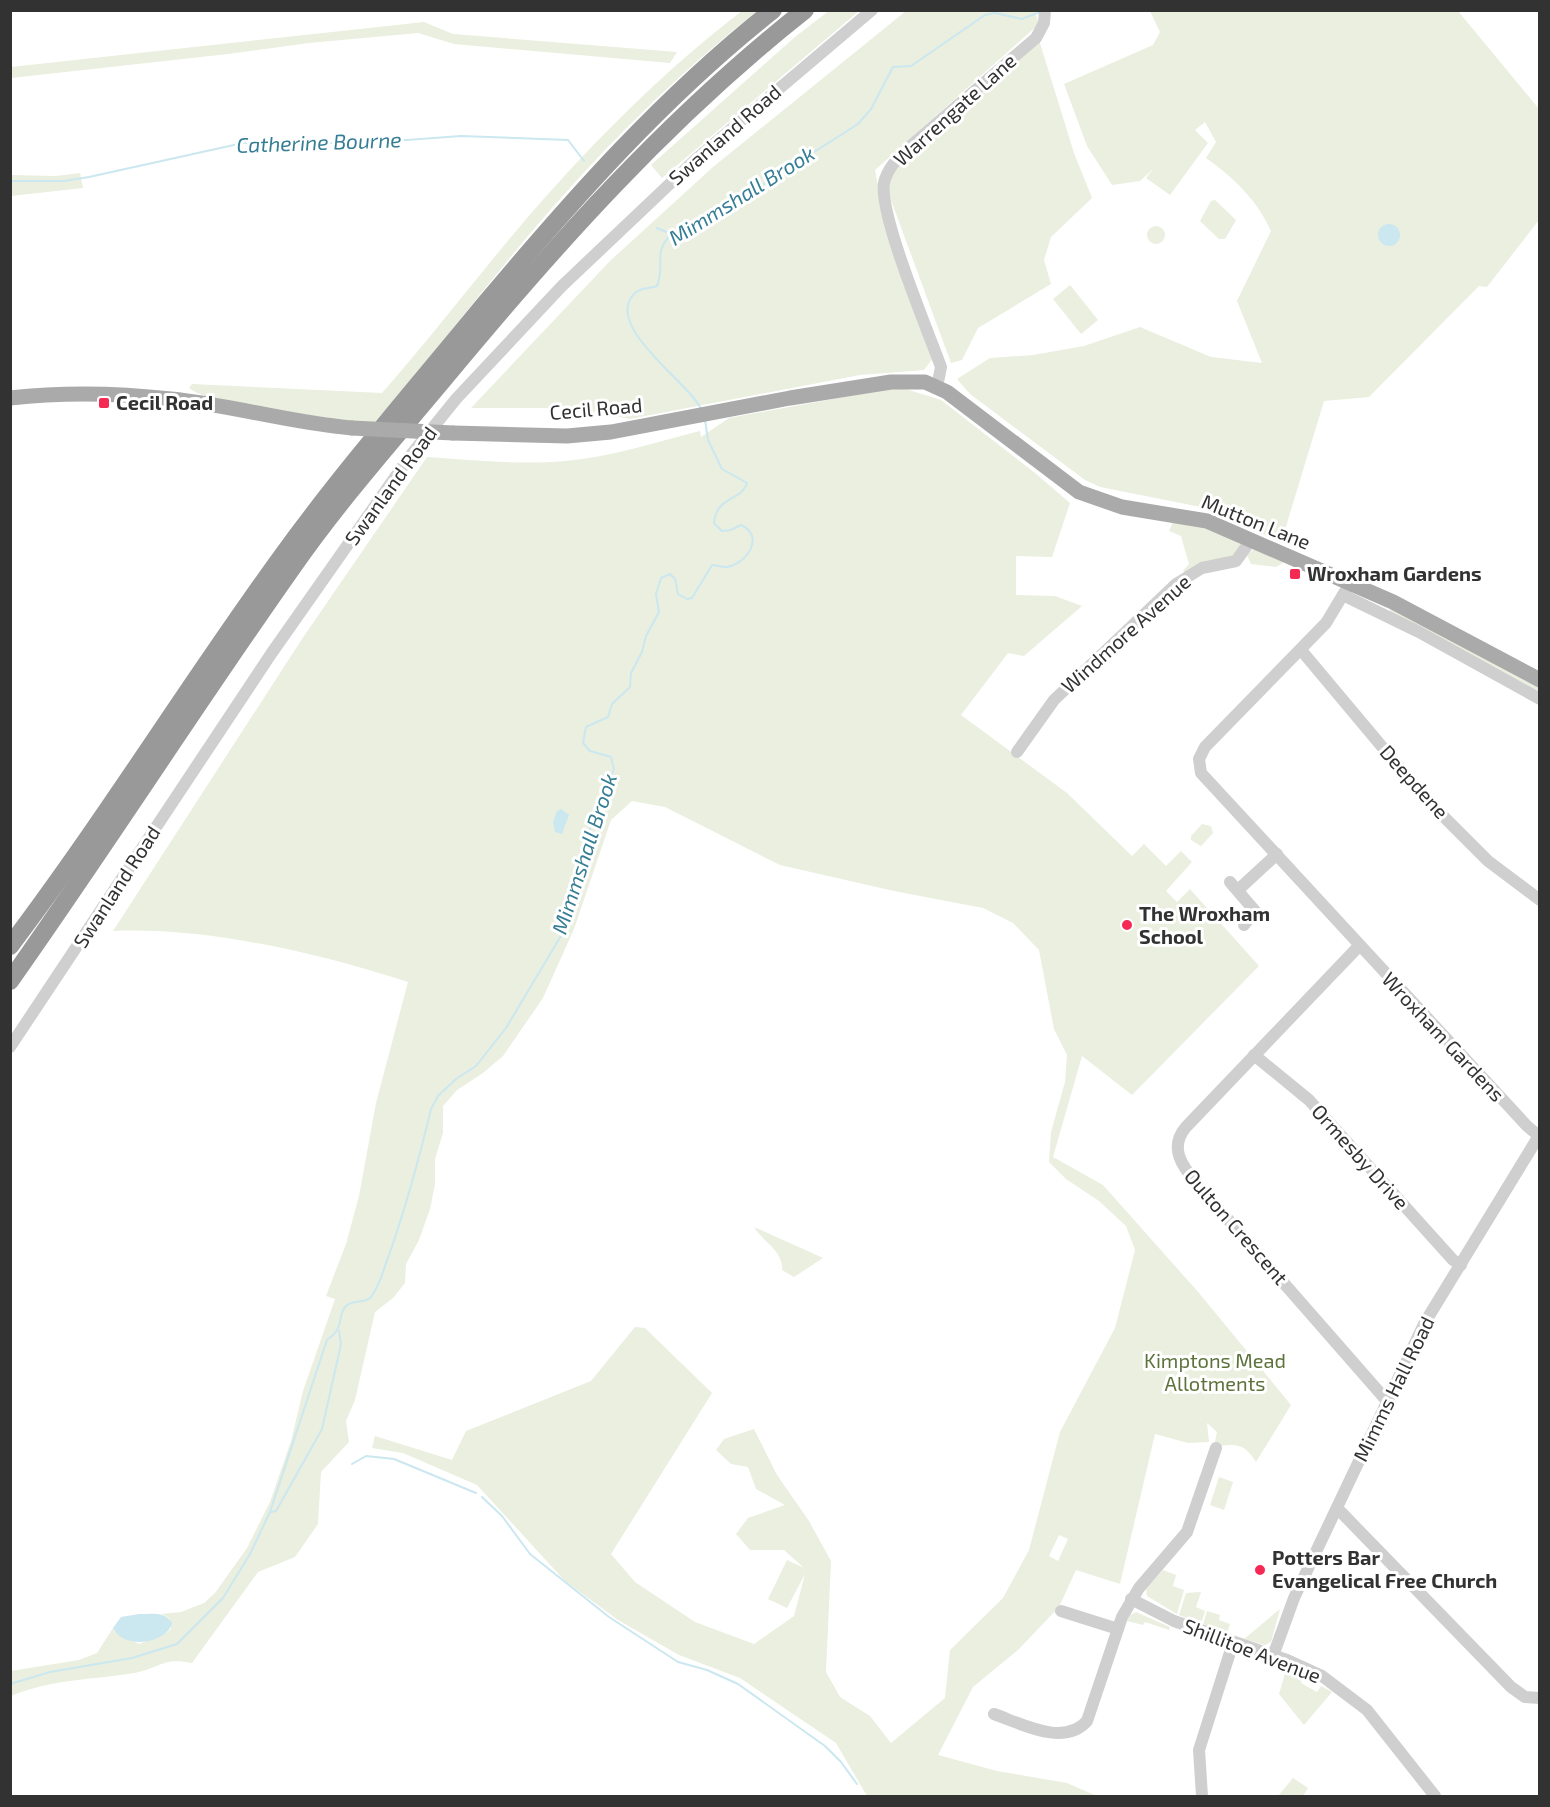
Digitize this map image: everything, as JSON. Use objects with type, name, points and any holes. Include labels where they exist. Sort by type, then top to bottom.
[{"type":"highway","points":[[10,946],[282,556],[376,436],[566,208],[611,158],[695,76],[773,10]]},
{"type":"highway","points":[[10,981],[293,566],[392,440],[506,304],[607,191],[708,91],[806,10]]},
{"type":"main road","name":"Cecil Road","points":[[10,398],[98,395],[172,399],[305,424],[453,433],[567,436],[611,432],[891,382],[915,380],[935,386]]},
{"type":"main road","name":"Mutton Lane","points":[[935,386],[960,401],[1079,492],[1122,507],[1207,521],[1251,540],[1346,589],[1539,680]]},
{"type":"street","name":"Swanland Road","points":[[10,1047],[270,654],[410,456],[456,399],[562,286],[696,159],[872,10]]},
{"type":"street","name":"Warrengate Lane","points":[[935,386],[941,367],[899,250],[885,200],[886,177],[889,170],[907,149],[1036,38],[1045,14]]},
{"type":"street","name":"Windmore Avenue","points":[[1017,752],[1054,700],[1176,584],[1202,568],[1236,561],[1242,556],[1251,540]]},
{"type":"street","name":"Wroxham Gardens","points":[[1346,589],[1326,623],[1207,744],[1199,759],[1203,778],[1277,854],[1359,946],[1414,1002],[1527,1126],[1539,1135]]},
{"type":"street","name":"Mutton Lane","points":[[1346,589],[1539,699]]},
{"type":"street","name":"Deepdene","points":[[1301,650],[1425,798],[1488,861],[1539,900]]},
{"type":"street","points":[[1244,924],[1255,911],[1234,886],[1277,854]]},
{"type":"street","name":"Oulton Crescent","points":[[1359,946],[1182,1132],[1177,1146],[1180,1162],[1198,1185],[1387,1401]]},
{"type":"street","name":"Ormesby Drive","points":[[1254,1055],[1309,1100],[1454,1260],[1461,1264]]},
{"type":"street","name":"Mimms Hall Road","points":[[1273,1656],[1294,1598],[1424,1324],[1539,1135]]},
{"type":"street","points":[[994,1714],[1057,1734],[1080,1729],[1090,1716],[1118,1629],[1131,1599],[1187,1532],[1216,1448]]},
{"type":"street","points":[[1337,1508],[1511,1687],[1525,1697],[1539,1698]]},
{"type":"street","name":"Shillitoe Avenue","points":[[1131,1599],[1174,1621],[1322,1676],[1345,1690],[1378,1721],[1435,1797]]},
{"type":"street","points":[[1061,1611],[1118,1629]]},
{"type":"street","points":[[1202,1797],[1199,1750],[1233,1643]]},
{"type":"green space","points":[[830,10],[859,11],[662,178],[651,165],[795,37]]},
{"type":"green space","points":[[742,11],[757,11],[679,77],[583,174],[536,227],[373,424],[306,416],[223,402],[189,388],[192,384],[382,393],[515,233],[582,157],[659,80]]},
{"type":"green space","points":[[906,11],[1035,11],[1039,24],[875,170],[882,207],[933,358],[924,370],[860,375],[630,419],[575,408],[471,408],[610,261],[713,167]]},
{"type":"green space","points":[[1150,11],[1458,11],[1539,109],[1539,220],[1487,287],[1479,286],[1369,397],[1324,401],[1281,543],[1216,510],[1100,487],[1085,480],[970,394],[957,379],[990,358],[1033,355],[1084,346],[1140,327],[1211,357],[1262,363],[1237,301],[1271,231],[1259,209],[1244,190],[1206,158],[1216,142],[1205,122],[1195,130],[1208,143],[1170,195],[1146,178],[1153,169],[1140,181],[1112,185],[1087,146],[1064,84],[1153,45],[1160,32]]},
{"type":"green space","points":[[424,22],[453,34],[677,52],[670,63],[454,44],[418,33],[309,43],[11,78],[11,67]]},
{"type":"green space","points":[[1039,40],[1074,153],[1092,198],[1051,237],[1044,260],[1051,284],[978,328],[962,360],[951,363],[888,192],[890,176],[900,162]]},
{"type":"green space","points":[[80,173],[83,188],[11,196],[11,175],[56,176]]},
{"type":"green space","points":[[1215,200],[1236,220],[1225,239],[1219,239],[1200,221],[1211,201]]},
{"type":"green space","points":[[1152,226],[1160,226],[1165,231],[1163,242],[1152,244],[1147,239],[1147,231]]},
{"type":"green space","points":[[1070,285],[1098,320],[1081,334],[1053,299]]},
{"type":"green space","name":"Kimptons Mead Allotments","points":[[899,387],[941,400],[1070,503],[1052,557],[1016,556],[1016,595],[1055,596],[1082,606],[1024,656],[1008,653],[961,715],[1067,793],[1132,856],[1144,844],[1166,866],[1181,851],[1192,862],[1166,891],[1177,902],[1190,889],[1259,966],[1132,1095],[1082,1056],[1053,1157],[1103,1185],[1199,1293],[1291,1405],[1256,1462],[1249,1452],[1241,1447],[1220,1446],[1215,1442],[1217,1432],[1207,1423],[1209,1442],[1188,1443],[1155,1434],[1120,1584],[1076,1570],[1059,1607],[1018,1650],[973,1687],[938,1755],[997,1771],[1067,1783],[1097,1796],[867,1796],[836,1743],[740,1678],[679,1655],[618,1620],[565,1581],[477,1485],[403,1453],[372,1448],[375,1436],[452,1460],[466,1431],[591,1381],[635,1327],[645,1328],[712,1393],[611,1554],[635,1582],[695,1622],[754,1644],[794,1616],[805,1574],[787,1608],[768,1599],[787,1560],[804,1568],[784,1550],[750,1550],[736,1534],[748,1518],[785,1505],[756,1489],[748,1467],[731,1464],[716,1450],[724,1439],[754,1429],[777,1475],[809,1521],[831,1561],[826,1672],[840,1697],[870,1716],[891,1743],[945,1698],[950,1650],[1003,1598],[1029,1550],[1060,1432],[1115,1328],[1135,1250],[1126,1226],[1099,1201],[1066,1179],[1049,1162],[1051,1132],[1065,1082],[1067,1055],[1054,1029],[1039,950],[1013,923],[983,908],[894,891],[780,865],[665,807],[632,801],[611,820],[574,929],[543,998],[503,1056],[457,1090],[443,1106],[443,1133],[435,1159],[435,1184],[430,1209],[419,1240],[406,1264],[405,1283],[393,1298],[375,1312],[355,1400],[346,1421],[349,1442],[321,1472],[318,1524],[295,1557],[258,1572],[192,1663],[168,1662],[134,1673],[56,1683],[11,1696],[11,1671],[79,1660],[97,1653],[113,1628],[115,1632],[139,1644],[166,1633],[171,1629],[169,1618],[161,1614],[181,1612],[204,1603],[215,1593],[247,1548],[270,1502],[291,1441],[303,1391],[335,1299],[326,1296],[346,1244],[359,1196],[376,1103],[408,982],[337,961],[262,944],[187,933],[113,931],[302,639],[427,457],[513,462],[582,459],[616,453],[700,431],[701,437],[729,418]],"holes":[[[1059,1535],[1068,1539],[1058,1561],[1049,1556]]]},
{"type":"green space","points":[[1174,520],[1183,520],[1240,541],[1241,544],[1235,556],[1186,573],[1183,571],[1189,564],[1181,536],[1169,531]]},
{"type":"green space","points":[[1255,548],[1283,563],[1276,567],[1251,564],[1247,555]]},
{"type":"green space","points":[[1392,607],[1539,685],[1539,695],[1388,613]]},
{"type":"green space","points":[[1202,824],[1211,826],[1213,833],[1201,846],[1191,840],[1191,836]]},
{"type":"green space","points":[[754,1227],[823,1258],[794,1277],[782,1270],[776,1252]]},
{"type":"green space","points":[[1219,1477],[1233,1482],[1224,1510],[1210,1505]]},
{"type":"green space","points":[[1163,1570],[1176,1575],[1173,1586],[1184,1590],[1177,1614],[1147,1596],[1146,1589]]},
{"type":"green space","points":[[1201,1592],[1196,1607],[1205,1611],[1201,1624],[1179,1615],[1186,1593]]},
{"type":"green space","points":[[1280,1609],[1271,1642],[1265,1645],[1244,1639]]},
{"type":"green space","points":[[1207,1611],[1220,1615],[1219,1620],[1230,1624],[1227,1633],[1203,1625]]},
{"type":"green space","points":[[1136,1612],[1170,1627],[1169,1630],[1145,1622],[1143,1625],[1127,1621],[1130,1615]]},
{"type":"green space","points":[[1286,1670],[1303,1677],[1301,1683],[1317,1692],[1321,1686],[1332,1692],[1304,1725],[1279,1694]]},
{"type":"green space","points":[[1293,1778],[1308,1788],[1303,1796],[1278,1796]]},
{"type":"water","points":[[1389,224],[1397,227],[1400,235],[1397,243],[1389,246],[1381,243],[1378,235],[1381,227]]},
{"type":"water","points":[[561,809],[569,815],[562,834],[555,832],[553,822],[557,811]]},
{"type":"water","points":[[139,1614],[162,1615],[172,1623],[162,1636],[154,1640],[135,1642],[118,1635],[113,1628],[121,1617]]},
{"type":"waterway","name":"Mimmshall Brook","points":[[701,409],[694,398],[638,337],[630,321],[628,306],[635,293],[657,286],[665,241],[671,234],[742,198],[858,124],[871,109],[893,67],[911,66],[985,15],[995,13],[1022,19],[1040,12]]},
{"type":"waterway","name":"Catherine Bourne","points":[[10,181],[64,181],[89,177],[243,143],[366,143],[461,136],[568,140],[584,161]]},
{"type":"waterway","name":"Catherine Bourne","points":[[657,228],[671,234]]},
{"type":"waterway","name":"Mimmshall Brook","points":[[10,1684],[50,1672],[132,1658],[177,1644],[223,1598],[250,1554],[270,1512],[327,1340],[337,1330],[346,1306],[371,1297],[379,1282],[407,1201],[431,1109],[438,1096],[456,1079],[476,1066],[506,1028],[565,929],[575,900],[590,829],[614,769],[611,757],[590,751],[583,743],[586,727],[608,717],[612,704],[630,687],[631,673],[642,652],[646,636],[659,612],[656,594],[661,578],[670,574],[675,579],[678,594],[687,599],[692,598],[712,565],[726,567],[733,565],[746,556],[753,543],[752,536],[741,525],[722,531],[714,523],[719,508],[740,493],[747,483],[722,469],[708,440],[705,420]]},
{"type":"waterway","name":"Mimmshall Brook","points":[[270,1512],[276,1511],[322,1429],[341,1344],[339,1331]]},
{"type":"waterway","points":[[352,1464],[366,1456],[394,1459],[476,1493]]},
{"type":"waterway","points":[[482,1497],[502,1516],[530,1554],[609,1617],[678,1662],[707,1670],[738,1684],[825,1746],[841,1762],[857,1784]]},
{"type":"place","name":"Cecil Road","points":[[104,403]]},
{"type":"place","name":"Wroxham Gardens","points":[[1295,574]]},
{"type":"place","name":"The Wroxham School","points":[[1127,925]]},
{"type":"place","name":"Potters Bar Evangelical Free Church","points":[[1260,1570]]}]
